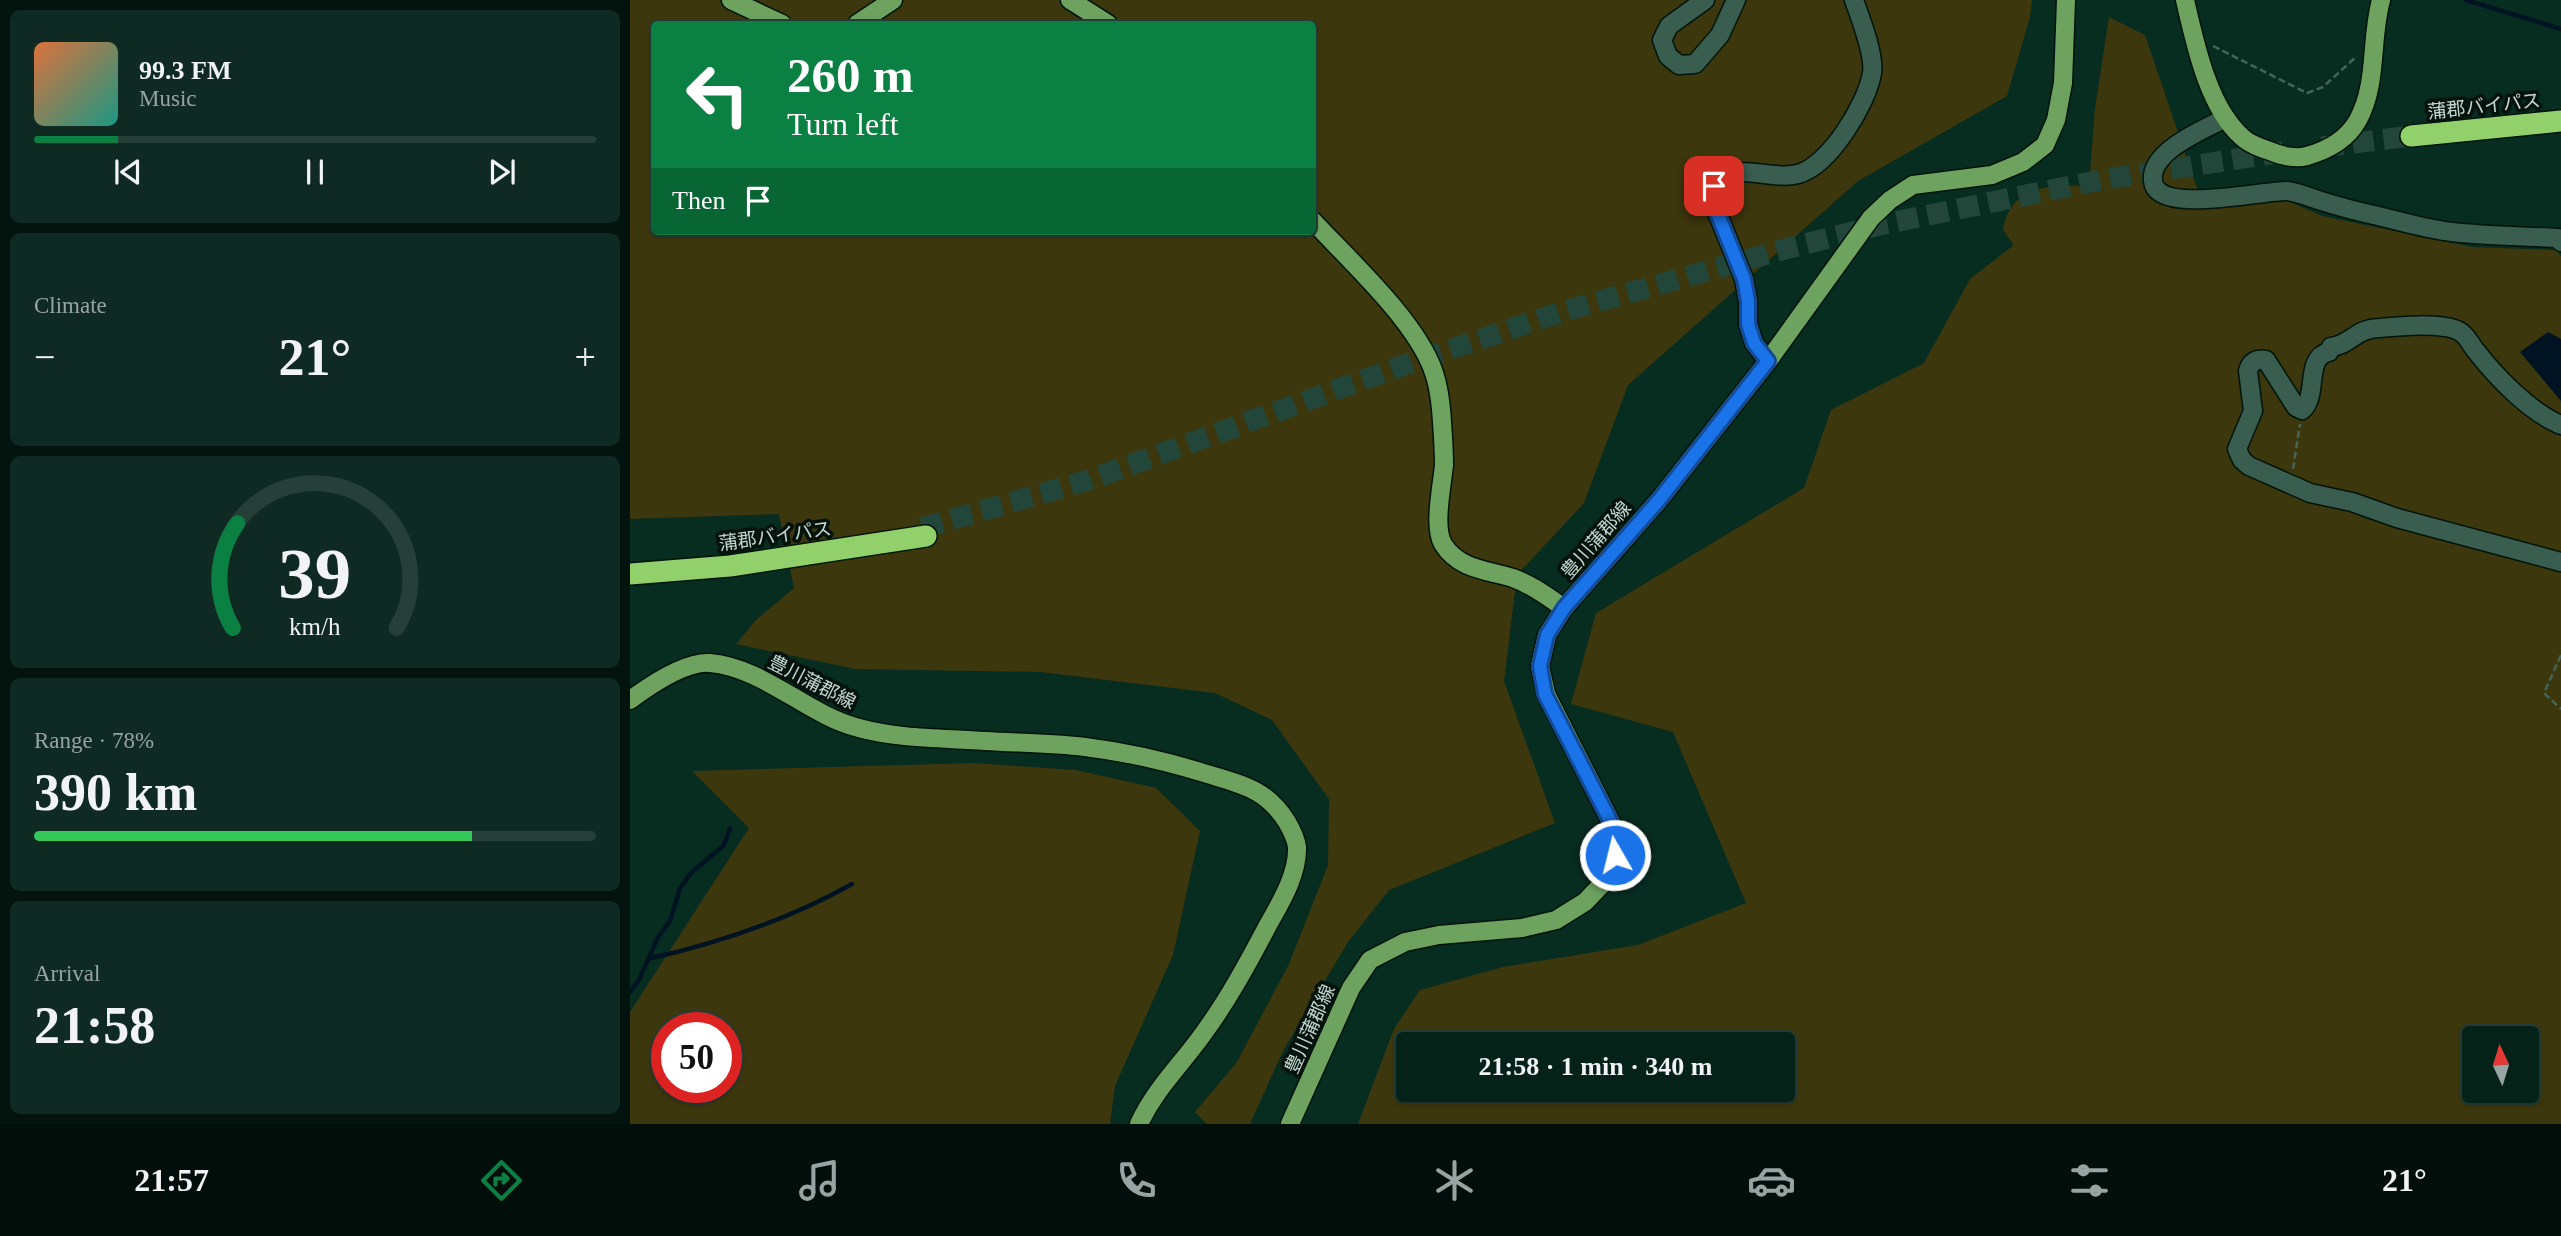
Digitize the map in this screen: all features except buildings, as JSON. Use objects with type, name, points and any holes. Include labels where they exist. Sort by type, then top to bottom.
[{"type":"highway","name":"蒲郡バイパス","points":[[2561,121],[2413,141],[2561,131]]},
{"type":"highway","name":"蒲郡バイパス","points":[[630,574],[730,562],[914,533]]},
{"type":"highway","name":"蒲郡バイパス","points":[[630,563],[730,562]]},
{"type":"main road","points":[[731,0],[776,21]]},
{"type":"main road","points":[[862,21],[893,0]]},
{"type":"main road","points":[[1070,0],[1103,21]]},
{"type":"main road","name":"豊川蒲郡線","points":[[1290,1124],[1351,988],[1370,960],[1405,942],[1439,935],[1522,928],[1556,920],[1585,902],[1606,880],[1615,855],[1614,828],[1545,694],[1540,666],[1547,635],[1564,608],[1659,500],[1768,361],[1871,218],[1890,200],[1913,185],[1992,175],[2023,162],[2045,145],[2056,120],[2063,83],[2066,0]]},
{"type":"main road","points":[[2185,0],[2208,83],[2226,118],[2243,138],[2276,154],[2300,158],[2322,152],[2341,141],[2356,124],[2366,105],[2381,0]]},
{"type":"main road","points":[[1316,224],[1399,315],[1419,342],[1432,369],[1438,388],[1442,421],[1444,461],[1438,530],[1443,544],[1454,557],[1468,567],[1512,578],[1534,587],[1564,608]]},
{"type":"main road","name":"豊川蒲郡線","points":[[630,700],[653,683],[707,662],[730,666],[755,676],[834,721],[862,729],[912,736],[1098,749],[1162,760],[1244,785],[1266,796],[1279,809],[1297,845],[1294,870],[1280,904],[1227,1001],[1198,1042],[1154,1094],[1139,1124]]},
{"type":"street","points":[[1706,0],[1669,26],[1662,40],[1668,56],[1679,65],[1695,64],[1720,35],[1736,0]]},
{"type":"street","points":[[1768,361],[1754,343],[1748,324],[1744,279],[1712,200],[1714,186],[1726,175],[1799,174],[1820,162],[1853,122],[1872,72],[1865,30],[1854,0]]},
{"type":"street","points":[[2226,118],[2169,150],[2158,162],[2154,173],[2152,181],[2156,189],[2163,195],[2177,198],[2224,199],[2288,191],[2350,210],[2451,232],[2558,238],[2561,242]]},
{"type":"street","points":[[2561,425],[2528,404],[2477,353],[2461,332],[2441,327],[2362,330],[2342,346],[2331,347],[2329,352],[2316,358],[2309,400],[2302,410],[2296,407],[2266,360],[2257,359],[2249,366],[2248,379],[2253,411],[2239,442],[2239,454],[2249,466],[2309,493],[2352,502],[2397,518],[2561,562]]},
{"type":"path","points":[[2195,36],[2307,93],[2323,88],[2364,50],[2374,46]]},
{"type":"path","points":[[2290,485],[2302,410]]},
{"type":"path","points":[[2561,655],[2544,693],[2561,709]]},
{"type":"shaded area","points":[[630,0],[2032,0],[2030,17],[2007,96],[1858,181],[1628,385],[1584,503],[1517,575],[1504,681],[1555,823],[1389,890],[1348,942],[1283,1051],[1250,1124],[1207,1124],[1195,1112],[1237,1062],[1289,964],[1328,865],[1329,799],[1272,720],[1215,693],[1040,672],[855,669],[736,644],[756,620],[794,588],[779,514],[630,519]]},
{"type":"shaded area","points":[[2109,17],[2145,35],[2202,203],[2235,205],[2288,201],[2322,216],[2472,247],[2556,250],[2561,256],[2561,1124],[1358,1124],[1394,1029],[1420,990],[1503,967],[1638,945],[1746,903],[1673,732],[1571,704],[1596,613],[1804,488],[1831,410],[1924,363],[1970,279],[2014,245],[2003,230],[2007,215],[2014,204],[2034,190],[2089,186],[2095,108]]},
{"type":"shaded area","points":[[973,763],[1076,770],[1156,788],[1200,831],[1173,955],[1115,1086],[1110,1124],[630,1124],[630,1012],[749,828],[692,771]]},
{"type":"water","points":[[2548,332],[2561,339],[2561,401],[2520,352]]},
{"type":"waterway","points":[[2466,0],[2561,29]]},
{"type":"waterway","points":[[630,992],[639,980],[658,937],[670,921],[680,888],[691,873],[724,845],[730,828]]},
{"type":"waterway","points":[[648,959],[753,929],[803,909],[852,884]]},
{"type":"tunnel","points":[[2322,147],[2411,136]]},
{"type":"tunnel","points":[[922,528],[1089,480],[1407,364],[1564,311],[1789,248],[1880,225],[2100,180],[2283,152]]},
{"type":"route","points":[[1615,855],[1614,828],[1545,694],[1540,666],[1547,635],[1564,608],[1659,500],[1768,361],[1754,343],[1748,324],[1744,279],[1712,200],[1714,186]]}]
